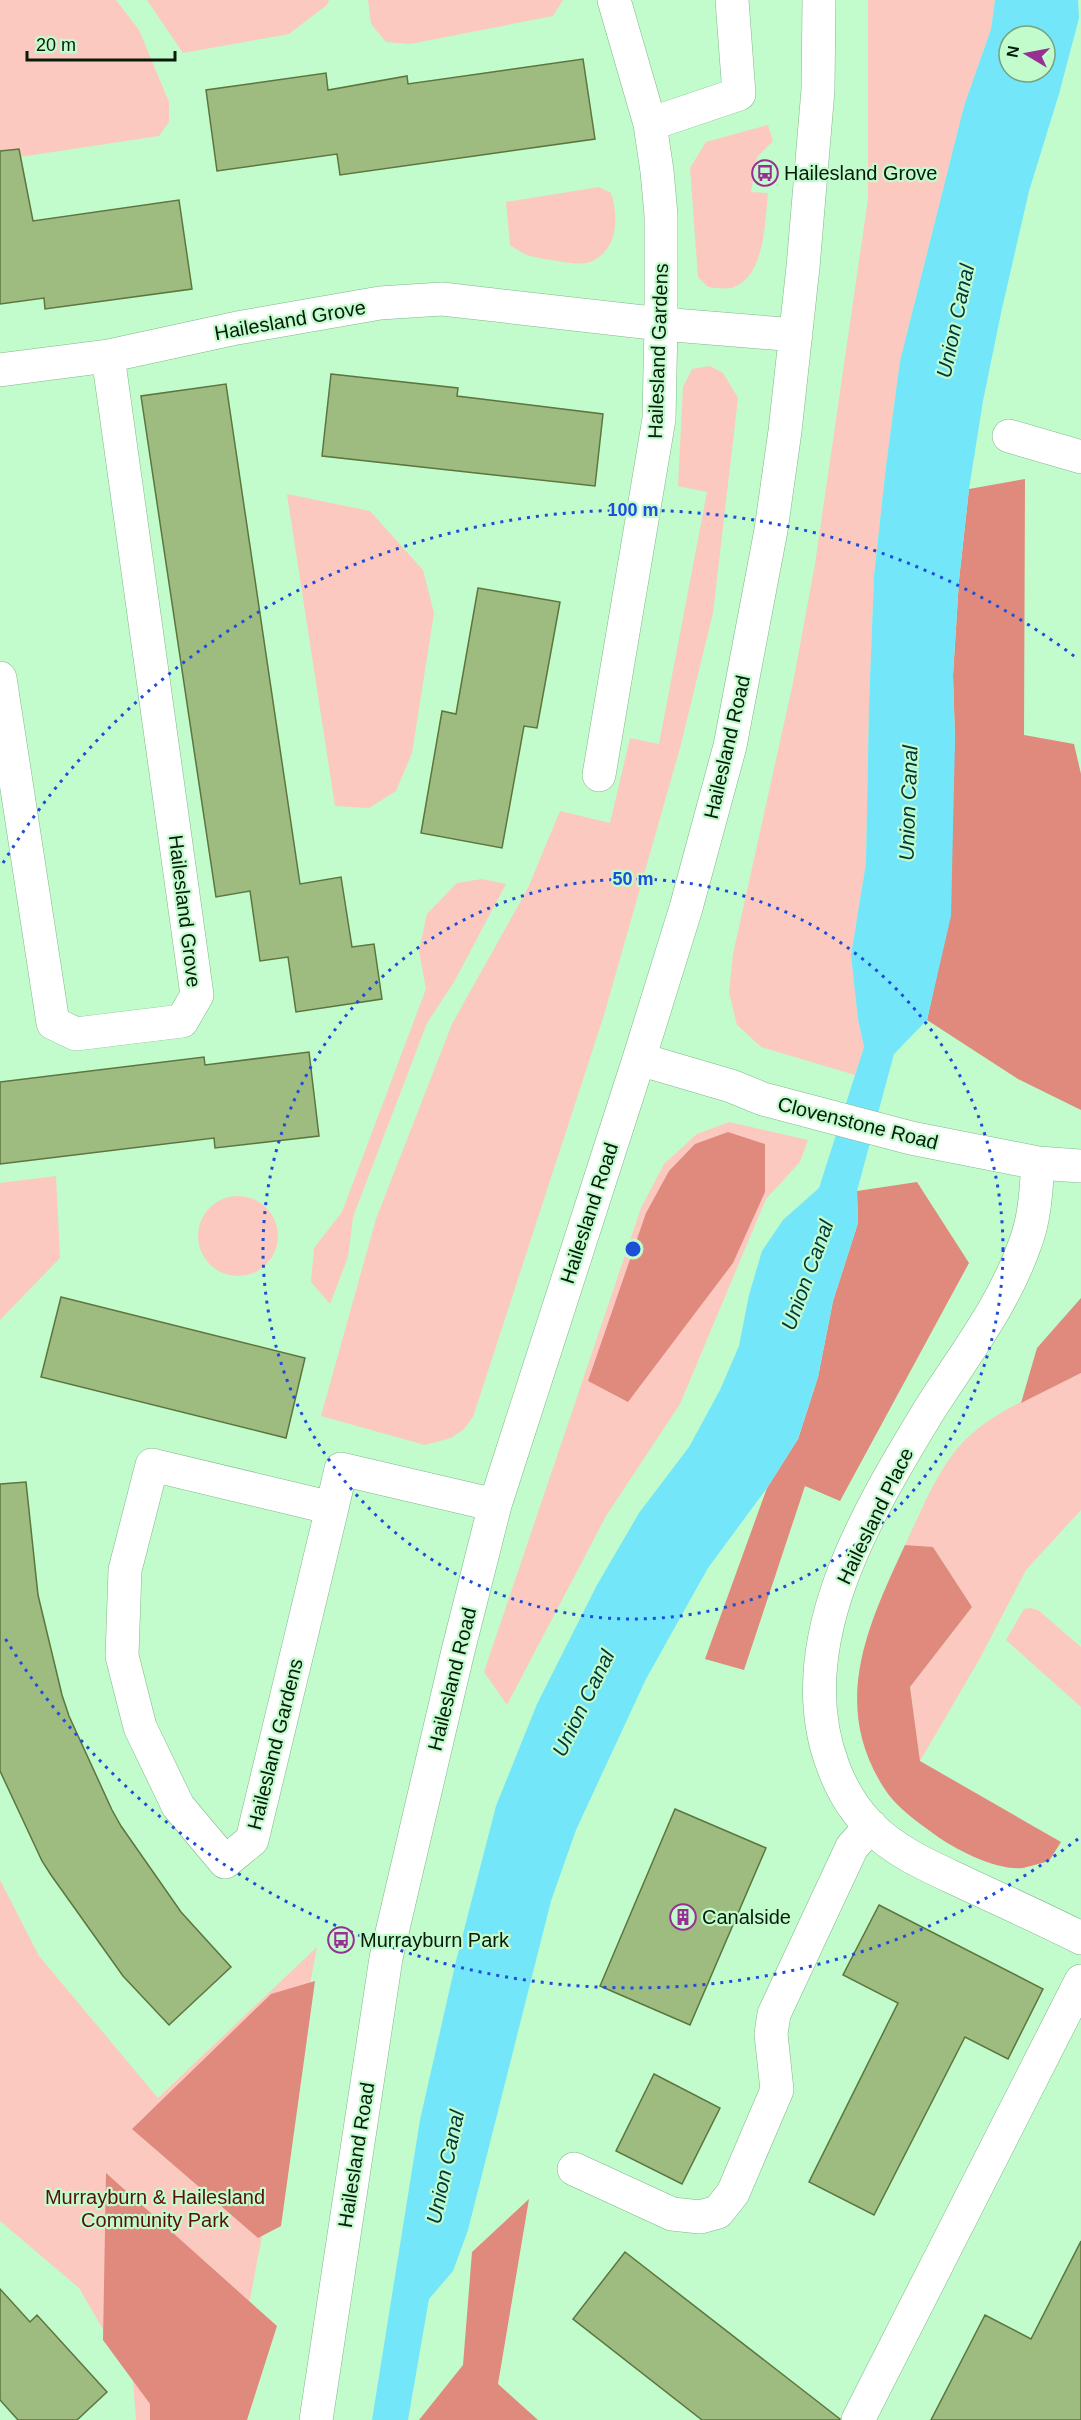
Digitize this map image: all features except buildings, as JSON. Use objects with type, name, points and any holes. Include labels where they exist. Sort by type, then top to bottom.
[{"type":"street","name":"Hailesland Gardens","points":[[599,775],[659,419],[661,324],[661,215],[650,124],[614,0]]},
{"type":"street","points":[[650,124],[739,94],[732,0]]},
{"type":"street","name":"Hailesland Road","points":[[316,2420],[386,1958],[424,1791],[495,1505],[686,908],[730,746],[771,530],[796,335],[818,90],[819,0]]},
{"type":"street","name":"Hailesland Grove","points":[[0,370],[108,356],[248,326],[380,303],[431,300],[661,324],[796,335]]},
{"type":"street","name":"Hailesland Grove","points":[[0,678],[53,1023],[76,1034],[182,1021],[197,995],[108,356]]},
{"type":"street","points":[[1009,436],[1081,457]]},
{"type":"street","name":"Clovenstone Road","points":[[639,1059],[730,1086],[763,1099],[911,1138],[1038,1163],[1081,1166]]},
{"type":"street","name":"Hailesland Place","points":[[1038,1163],[1033,1220],[1011,1278],[996,1306],[928,1413],[868,1520],[842,1577],[826,1628],[819,1677],[819,1712],[824,1741],[841,1786],[871,1826],[900,1851],[1081,1938]]},
{"type":"street","name":"Hailesland Gardens","points":[[332,1508],[153,1464],[125,1570],[122,1656],[140,1727],[178,1806],[225,1862],[252,1840],[332,1508],[341,1469],[495,1505]]},
{"type":"street","points":[[574,2169],[672,2214],[700,2217],[718,2212],[734,2193],[777,2090],[771,2034],[774,2014],[852,1847],[871,1826]]},
{"type":"street","points":[[858,2420],[1081,1981]]},
{"type":"green space","points":[[0,0],[116,0],[139,30],[169,102],[169,122],[159,136],[0,160]]},
{"type":"green space","points":[[147,0],[329,0],[327,5],[289,34],[183,53]]},
{"type":"green space","points":[[368,0],[563,0],[553,16],[410,44],[386,42],[371,24]]},
{"type":"green space","points":[[868,0],[995,0],[991,29],[964,106],[900,361],[886,466],[874,576],[866,863],[851,955],[858,1019],[864,1047],[855,1075],[761,1047],[737,1025],[729,993],[733,954],[793,683],[815,564],[868,199]]},
{"type":"green space","points":[[768,125],[773,141],[757,157],[751,192],[768,193],[764,233],[757,261],[751,273],[731,288],[708,287],[698,277],[690,168],[706,142]]},
{"type":"green space","points":[[599,187],[611,193],[615,223],[611,242],[599,257],[586,263],[570,263],[533,257],[510,245],[506,202]]},
{"type":"green space","points":[[710,366],[723,373],[738,398],[713,613],[680,748],[604,1015],[473,1417],[464,1429],[451,1438],[425,1445],[321,1416],[376,1219],[452,1024],[528,888],[560,811],[610,823],[630,738],[659,744],[707,492],[678,486],[683,387],[692,369]]},
{"type":"green space","points":[[287,494],[370,511],[423,570],[434,613],[412,753],[396,791],[369,808],[335,806]]},
{"type":"green space","points":[[482,879],[506,884],[454,982],[427,1023],[353,1217],[348,1257],[330,1304],[311,1282],[314,1248],[342,1212],[426,989],[419,951],[427,914],[457,883]]},
{"type":"green space","points":[[729,1122],[808,1140],[800,1162],[766,1199],[680,1404],[606,1516],[507,1705],[484,1672],[641,1208],[664,1164],[697,1134]]},
{"type":"green space","points":[[56,1176],[60,1258],[0,1320],[0,1183]]},
{"type":"green space","points":[[238,1196],[253,1199],[266,1208],[275,1221],[278,1236],[275,1251],[266,1264],[253,1273],[238,1276],[223,1273],[210,1264],[201,1251],[198,1236],[201,1221],[210,1208],[223,1199]]},
{"type":"green space","points":[[1081,1373],[1081,1510],[1026,1570],[979,1660],[920,1761],[910,1687],[972,1607],[933,1547],[905,1545],[937,1479],[962,1443],[992,1418]]},
{"type":"green space","points":[[1024,1609],[1038,1610],[1081,1647],[1081,1707],[1006,1640]]},
{"type":"green space","name":"Murrayburn & Hailesland Community Park","points":[[0,1880],[39,1956],[158,2098],[317,1947],[227,2420],[136,2420],[133,2381],[79,2288],[0,2221]]},
{"type":"shaded area","points":[[1025,479],[1024,735],[1074,744],[1081,774],[1081,1110],[1018,1079],[927,1020],[937,974],[955,740],[953,675],[959,580],[969,489]]},
{"type":"shaded area","points":[[728,1132],[765,1144],[765,1192],[733,1263],[628,1402],[588,1381],[646,1213],[669,1171],[695,1144]]},
{"type":"shaded area","points":[[917,1182],[969,1263],[840,1501],[805,1486],[744,1670],[705,1659],[767,1488],[798,1439],[818,1377],[833,1301],[858,1223],[857,1191]]},
{"type":"shaded area","points":[[1081,1298],[1081,1373],[1021,1403],[1037,1348]]},
{"type":"shaded area","points":[[905,1545],[933,1547],[972,1607],[910,1687],[920,1761],[1061,1842],[1049,1861],[1023,1868],[1001,1866],[976,1858],[942,1840],[894,1801],[884,1788],[868,1757],[859,1726],[857,1695],[860,1665],[879,1605]]},
{"type":"shaded area","points":[[315,1981],[281,2226],[258,2238],[132,2129],[271,1994]]},
{"type":"shaded area","points":[[106,2173],[277,2326],[247,2420],[150,2420],[150,2404],[103,2340]]},
{"type":"shaded area","points":[[529,2199],[498,2384],[538,2420],[419,2420],[463,2365],[472,2252]]},
{"type":"water","name":"Union Canal","points":[[995,0],[1078,0],[1079,18],[1059,94],[1029,191],[1001,313],[983,401],[969,489],[959,580],[953,675],[955,740],[951,916],[927,1020],[894,1054],[857,1191],[858,1223],[833,1301],[818,1377],[798,1439],[767,1488],[708,1568],[646,1679],[576,1830],[551,1901],[468,2230],[453,2271],[429,2299],[408,2420],[372,2420],[420,2120],[456,1961],[496,1806],[537,1704],[597,1585],[639,1513],[689,1447],[720,1390],[739,1346],[749,1295],[762,1251],[783,1220],[819,1188],[864,1047],[858,1019],[851,955],[866,863],[874,576],[900,361],[964,106],[991,29]]},
{"type":"place","name":"Hailesland Grove","points":[[765,173]]},
{"type":"place","name":"Canalside","points":[[683,1917]]},
{"type":"place","name":"Murrayburn Park","points":[[341,1940]]}]
